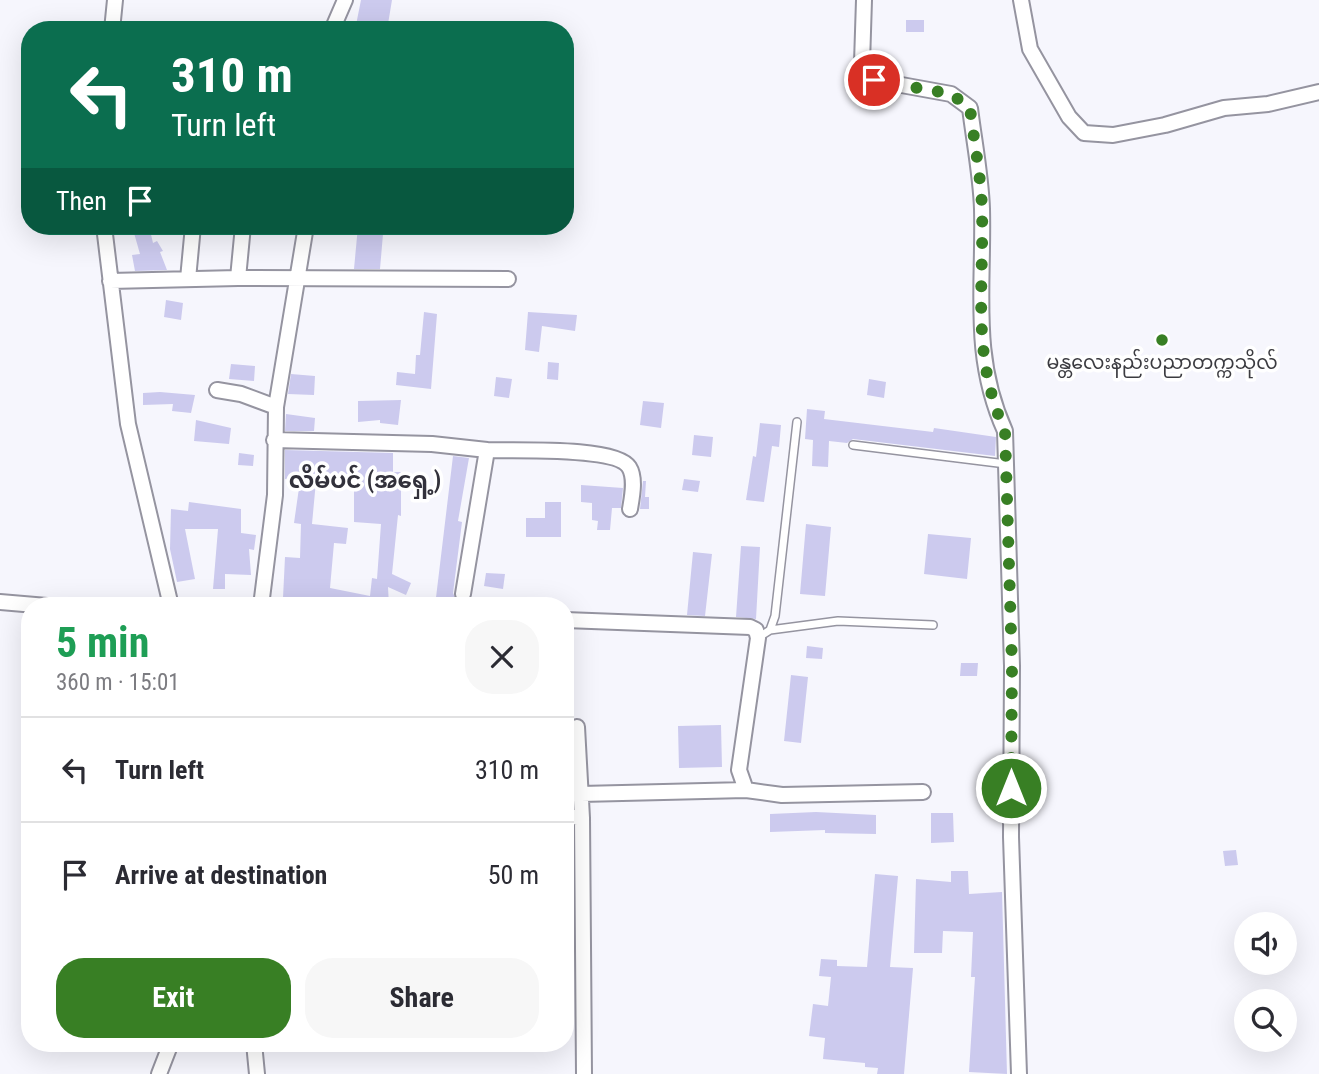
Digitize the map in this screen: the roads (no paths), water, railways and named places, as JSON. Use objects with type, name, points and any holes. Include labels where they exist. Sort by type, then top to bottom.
[{"type":"street","points":[[113,21],[115,0]]},
{"type":"street","points":[[336,21],[345,0]]},
{"type":"street","points":[[864,0],[862,63],[865,71],[874,80],[951,94],[970,108],[982,207],[982,352],[990,398],[1005,431],[1012,666],[1011,837],[1019,1074]]},
{"type":"street","points":[[1021,0],[1030,49],[1069,117],[1084,133],[1125,133],[1224,108],[1268,104],[1319,93]]},
{"type":"street","points":[[105,235],[128,424],[169,597]]},
{"type":"street","points":[[188,279],[192,235]]},
{"type":"street","points":[[238,278],[242,235]]},
{"type":"street","points":[[262,597],[271,541],[276,407],[305,235]]},
{"type":"street","points":[[110,281],[238,278],[508,279]]},
{"type":"street","points":[[217,390],[241,394],[276,407]]},
{"type":"street","points":[[274,440],[432,444],[487,450],[583,453],[620,458],[630,468],[633,485],[630,509]]},
{"type":"street","points":[[463,594],[487,450]]},
{"type":"street","points":[[0,602],[21,604]]},
{"type":"street","points":[[574,620],[750,627],[764,634],[739,770],[746,790]]},
{"type":"street","points":[[577,727],[582,818],[584,1074]]},
{"type":"street","points":[[581,794],[746,790],[782,795],[923,792]]},
{"type":"street","points":[[574,817],[582,818]]},
{"type":"street","points":[[159,1074],[168,1052]]},
{"type":"street","points":[[255,1052],[257,1074]]},
{"type":"lane","points":[[764,634],[775,616],[797,422]]},
{"type":"lane","points":[[853,445],[1006,464]]},
{"type":"lane","points":[[764,634],[838,621],[933,625]]},
{"type":"place","name":"မန္တလေးနည်းပညာတက္ကသိုလ်","points":[[1162,340]]},
{"type":"district","name":"လိမ်ပင် (အရှေ့)","points":[[365,480]]}]
